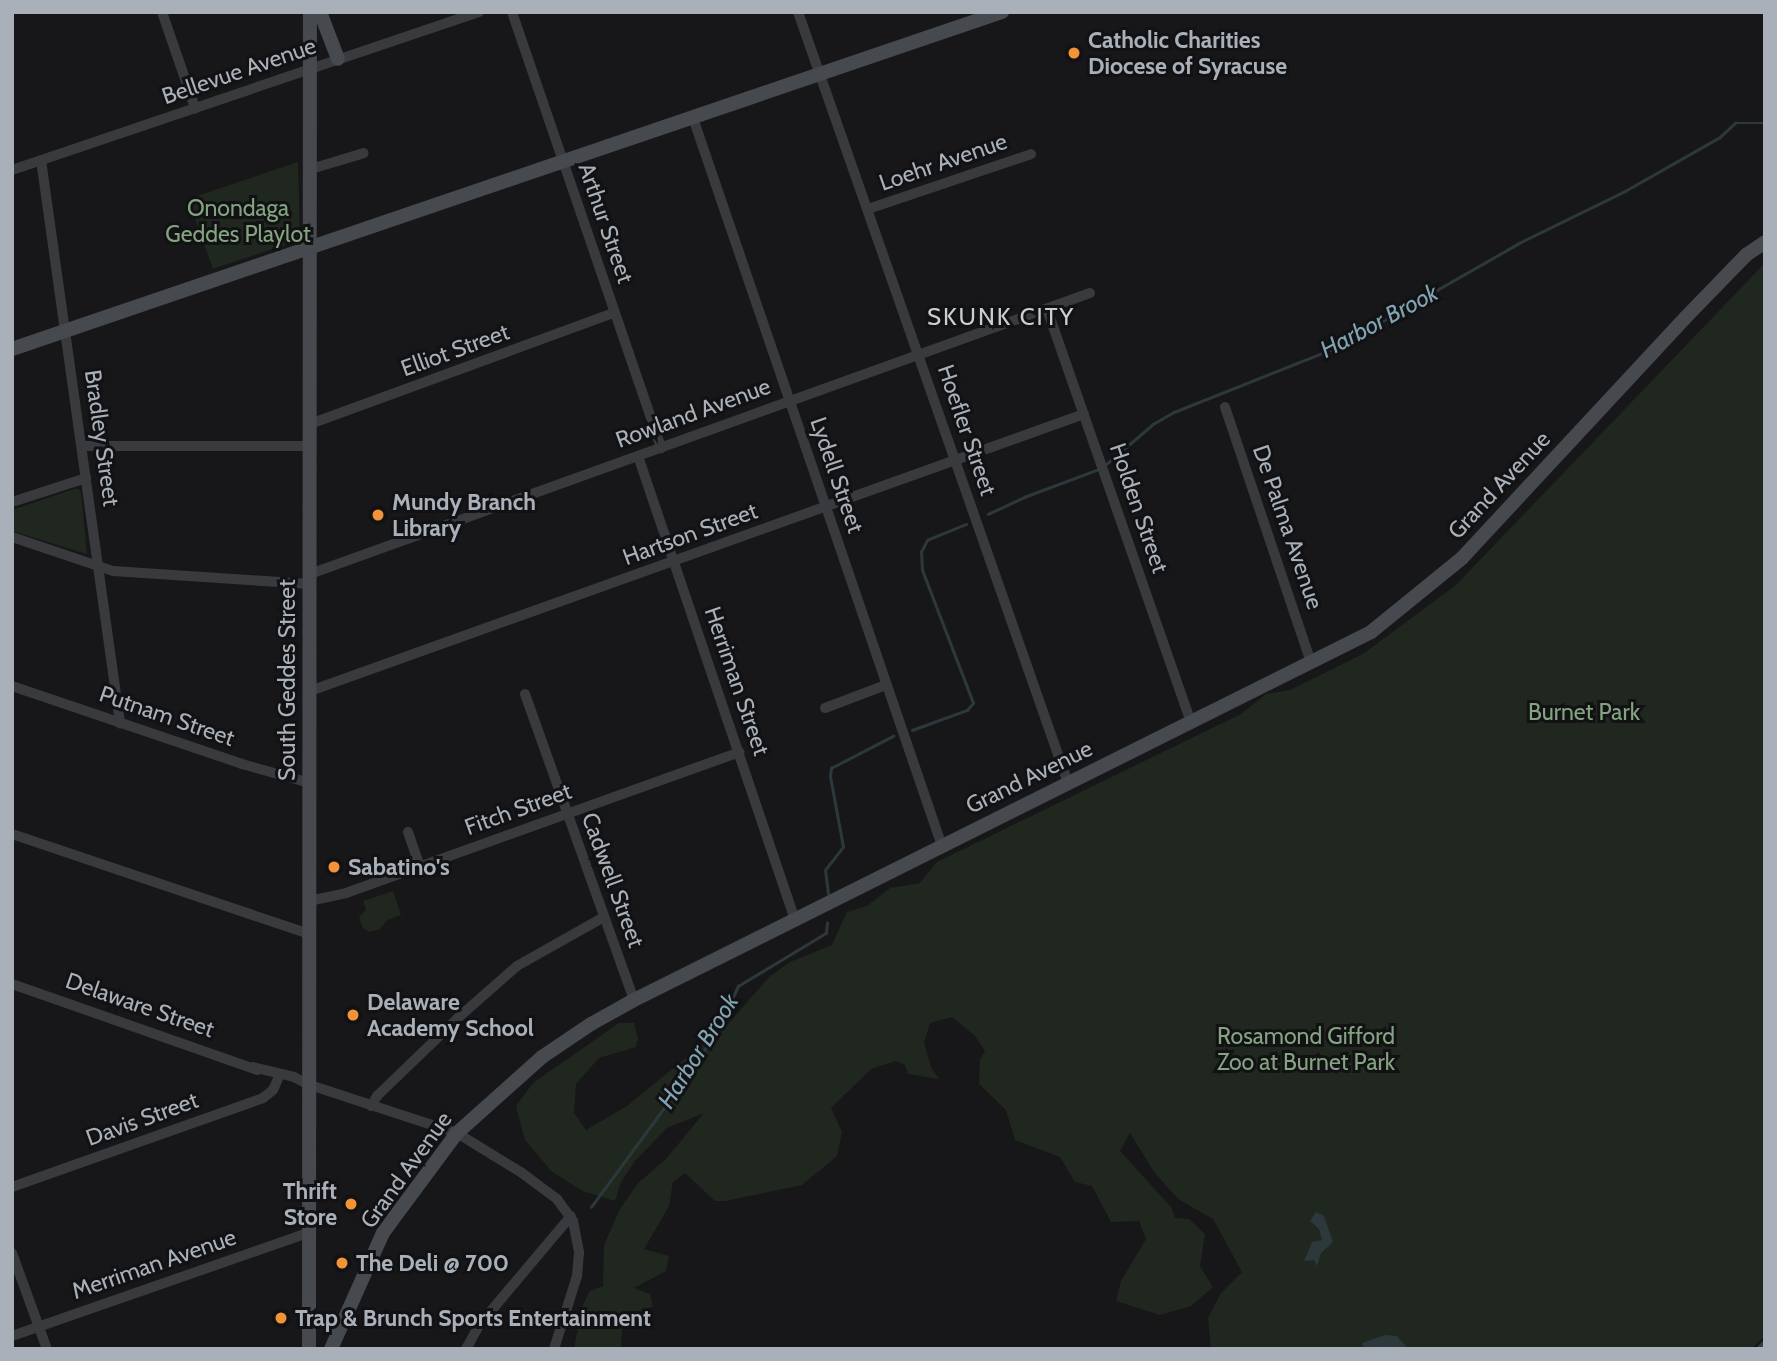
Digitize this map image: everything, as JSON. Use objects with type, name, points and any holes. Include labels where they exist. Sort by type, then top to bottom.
[{"type":"street","points":[[162,12],[195,108]]},
{"type":"street","name":"South Geddes Street","points":[[309,1349],[310,12]]},
{"type":"street","points":[[320,12],[338,59]]},
{"type":"street","name":"Bellevue Avenue","points":[[12,170],[479,12]]},
{"type":"street","name":"Arthur Street","points":[[512,12],[661,447]]},
{"type":"street","name":"Hoefler Street","points":[[798,12],[1068,783]]},
{"type":"street","points":[[12,349],[1002,12]]},
{"type":"street","name":"Lydell Street","points":[[693,118],[942,846]]},
{"type":"street","points":[[311,169],[364,153]]},
{"type":"street","name":"Loehr Avenue","points":[[868,209],[1031,154]]},
{"type":"street","name":"Bradley Street","points":[[41,160],[120,723]]},
{"type":"street","name":"Grand Avenue","points":[[331,1349],[345,1323],[383,1233],[457,1133],[542,1057],[591,1024],[634,1000],[1371,632],[1462,558],[1685,318],[1746,255],[1765,242]]},
{"type":"street","name":"Rowland Avenue","points":[[12,537],[113,571],[310,579],[661,447],[1090,293]]},
{"type":"street","name":"Holden Street","points":[[1047,309],[1191,722]]},
{"type":"street","name":"Elliot Street","points":[[310,424],[614,313]]},
{"type":"street","name":"De Palma Avenue","points":[[1225,407],[1311,662]]},
{"type":"street","name":"Hartson Street","points":[[310,691],[1084,414]]},
{"type":"street","points":[[82,446],[310,446]]},
{"type":"street","name":"Herriman Street","points":[[638,456],[795,919]]},
{"type":"street","points":[[12,502],[86,478]]},
{"type":"street","points":[[825,708],[886,685]]},
{"type":"street","name":"Putnam Street","points":[[12,686],[267,772],[310,783]]},
{"type":"street","name":"Cadwell Street","points":[[525,694],[634,1000]]},
{"type":"street","name":"Fitch Street","points":[[309,901],[346,893],[739,752]]},
{"type":"street","points":[[408,831],[420,866]]},
{"type":"street","points":[[12,834],[309,933]]},
{"type":"street","points":[[371,1106],[377,1096],[458,1017],[517,966],[604,917]]},
{"type":"street","name":"Delaware Street","points":[[12,984],[253,1067],[284,1074],[371,1106],[457,1133],[522,1172],[558,1199],[571,1216]]},
{"type":"street","name":"Delaware Street","points":[[253,1067],[278,1079],[310,1085]]},
{"type":"street","name":"Davis Street","points":[[12,1187],[262,1098],[273,1090],[278,1079]]},
{"type":"street","points":[[466,1349],[488,1314],[571,1216]]},
{"type":"street","points":[[554,1349],[578,1264],[579,1243],[571,1216]]},
{"type":"street","name":"Merriman Avenue","points":[[12,1336],[310,1232]]},
{"type":"street","points":[[12,1253],[47,1349]]},
{"type":"street","points":[[340,1349],[345,1323]]},
{"type":"green space","name":"Onondaga Geddes Playlot","points":[[298,162],[300,240],[213,269],[188,199]]},
{"type":"green space","points":[[1765,263],[1765,1336],[1751,1349],[1211,1349],[1208,1318],[1221,1293],[1242,1272],[1213,1219],[1178,1199],[1154,1172],[1130,1133],[1120,1151],[1171,1207],[1175,1218],[1189,1219],[1205,1234],[1200,1266],[1213,1287],[1191,1306],[1160,1315],[1116,1301],[1121,1281],[1146,1239],[1139,1221],[1111,1222],[1092,1186],[1075,1182],[1060,1157],[1015,1140],[1006,1110],[979,1084],[980,1060],[985,1051],[975,1036],[952,1017],[930,1023],[924,1043],[931,1067],[939,1079],[908,1074],[905,1065],[896,1061],[871,1069],[831,1108],[842,1132],[837,1156],[802,1185],[715,1201],[685,1173],[673,1182],[669,1206],[644,1249],[669,1256],[666,1271],[634,1288],[650,1294],[653,1306],[622,1327],[621,1347],[626,1349],[574,1349],[582,1307],[590,1291],[603,1286],[604,1245],[620,1209],[638,1183],[666,1159],[704,1113],[667,1128],[635,1161],[621,1182],[615,1201],[583,1191],[552,1172],[525,1140],[516,1106],[533,1083],[619,1023],[634,1023],[638,1039],[636,1047],[599,1058],[576,1084],[574,1113],[586,1130],[627,1106],[730,1022],[769,977],[790,962],[832,945],[847,912],[867,906],[890,888],[920,883],[937,862],[1241,714],[1266,694],[1290,690],[1363,654],[1456,585]]},
{"type":"green space","points":[[79,489],[81,493],[87,554],[12,531],[12,510]]},
{"type":"green space","points":[[393,891],[401,915],[387,920],[380,929],[370,932],[363,928],[359,917],[366,910],[363,901]]},
{"type":"shaded area","points":[[1316,1212],[1324,1216],[1333,1242],[1321,1253],[1317,1266],[1314,1260],[1304,1261],[1312,1242],[1322,1240],[1319,1229],[1310,1221]]},
{"type":"shaded area","points":[[1385,1335],[1397,1336],[1408,1349],[1364,1349],[1362,1343]]},
{"type":"waterway","name":"Harbor Brook","points":[[1104,466],[1153,424],[1174,412],[1337,347],[1519,243],[1625,191],[1720,137],[1735,123],[1765,123]]},
{"type":"waterway","name":"Harbor Brook","points":[[988,514],[1024,497],[1099,469]]},
{"type":"waterway","name":"Harbor Brook","points":[[912,730],[967,710],[973,703],[922,570],[921,552],[927,540],[966,524]]},
{"type":"waterway","name":"Harbor Brook","points":[[828,894],[825,870],[843,847],[830,776],[831,768],[893,736]]},
{"type":"waterway","name":"Harbor Brook","points":[[591,1207],[689,1074],[720,1025],[738,986],[826,933],[827,923]]},
{"type":"place","name":"Catholic Charities Diocese of Syracuse","points":[[1074,53]]},
{"type":"place","name":"Mundy Branch Library","points":[[378,515]]},
{"type":"place","name":"Sabatino's","points":[[334,867]]},
{"type":"place","name":"Delaware Academy School","points":[[353,1015]]},
{"type":"place","name":"Thrift Store","points":[[351,1204]]},
{"type":"place","name":"The Deli @ 700","points":[[342,1263]]},
{"type":"place","name":"Trap & Brunch Sports Entertainment","points":[[281,1318]]},
{"type":"district","name":"SKUNK CITY","points":[[1001,317]]},
{"type":"park label","name":"Burnet Park","points":[[1584,712]]},
{"type":"park label","name":"Rosamond Gifford Zoo at Burnet Park","points":[[1306,1049]]}]
